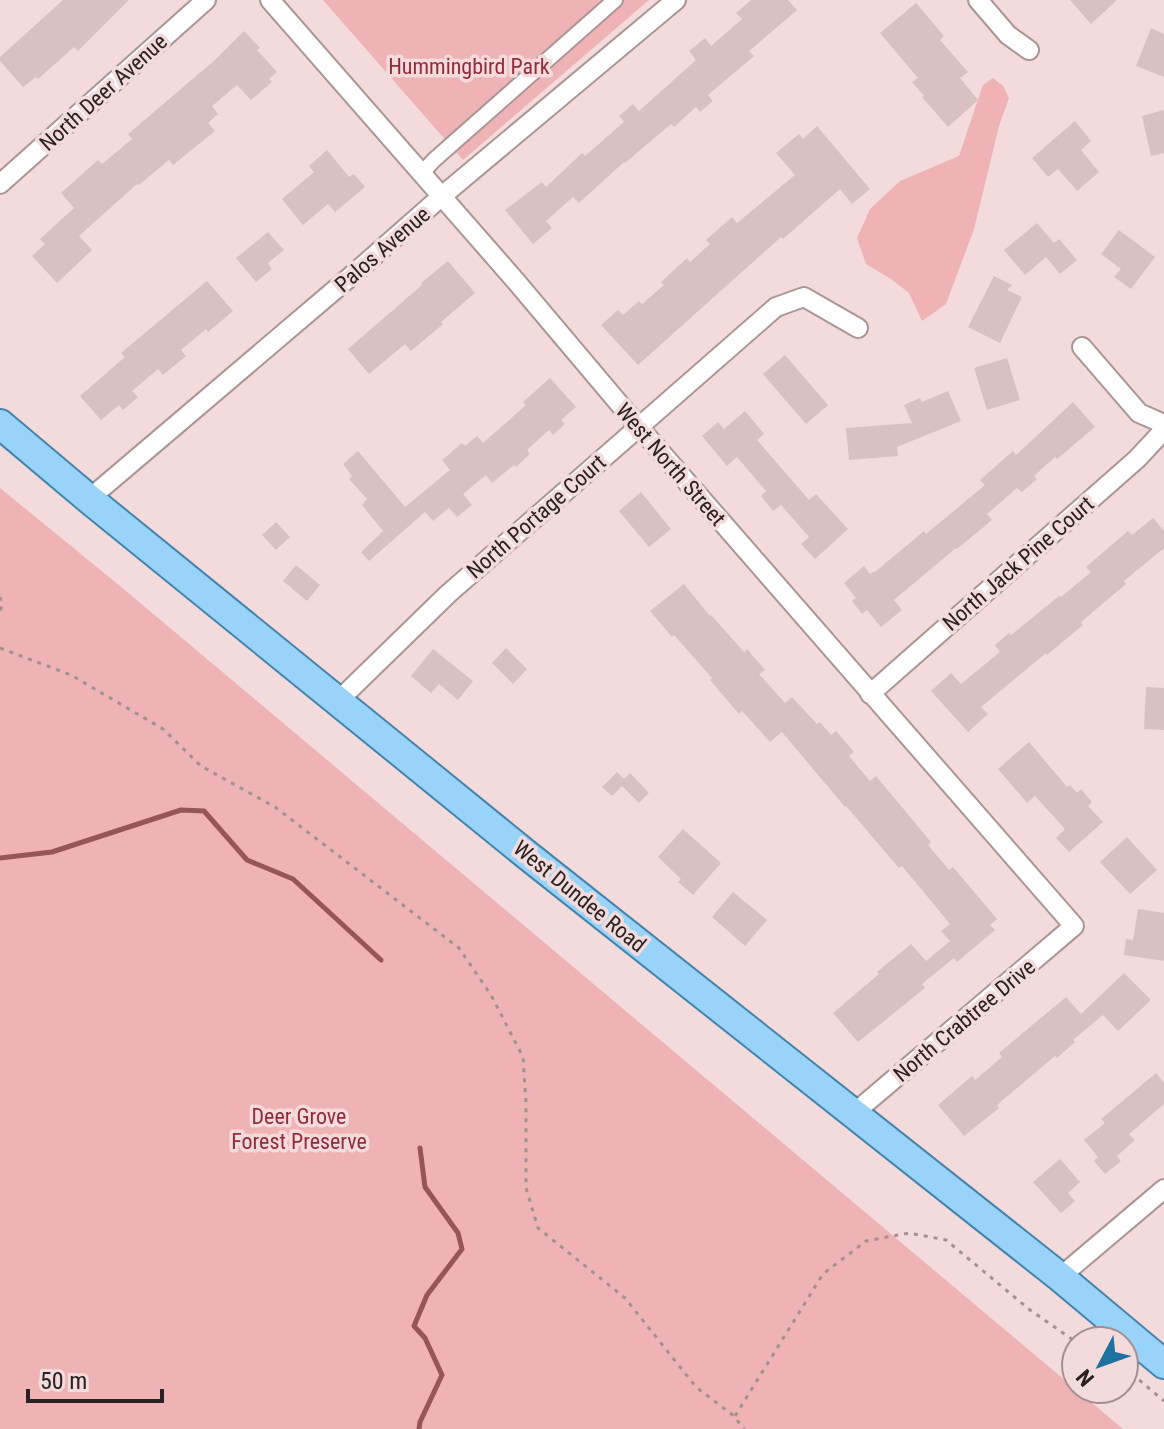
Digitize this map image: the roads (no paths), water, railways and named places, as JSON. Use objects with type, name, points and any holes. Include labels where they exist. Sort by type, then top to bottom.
[{"type":"main road","name":"West Dundee Road","points":[[0,424],[338,701],[1060,1277],[1164,1364]]},
{"type":"street","name":"North Deer Avenue","points":[[0,184],[206,0]]},
{"type":"street","name":"West North Street","points":[[270,0],[1074,926]]},
{"type":"street","points":[[422,173],[615,0]]},
{"type":"street","name":"Palos Avenue","points":[[89,499],[676,0]]},
{"type":"street","points":[[978,0],[1008,35],[1029,50]]},
{"type":"street","name":"North Portage Court","points":[[338,701],[448,594],[776,307],[804,297],[858,328]]},
{"type":"street","name":"North Jack Pine Court","points":[[870,694],[1137,459],[1164,427],[1139,413],[1082,347]]},
{"type":"street","name":"North Crabtree Drive","points":[[853,1114],[1074,926]]},
{"type":"street","points":[[1060,1277],[1164,1189]]},
{"type":"waterway","points":[[0,858],[52,852],[181,810],[204,811],[247,860],[293,879],[381,960]]},
{"type":"waterway","points":[[419,1429],[442,1375],[425,1338],[414,1326],[427,1295],[462,1249],[458,1233],[425,1187],[420,1148]]},
{"type":"park label","name":"Hummingbird Park","points":[[469,66]]},
{"type":"park label","name":"Deer Grove Forest Preserve","points":[[299,1128]]}]
